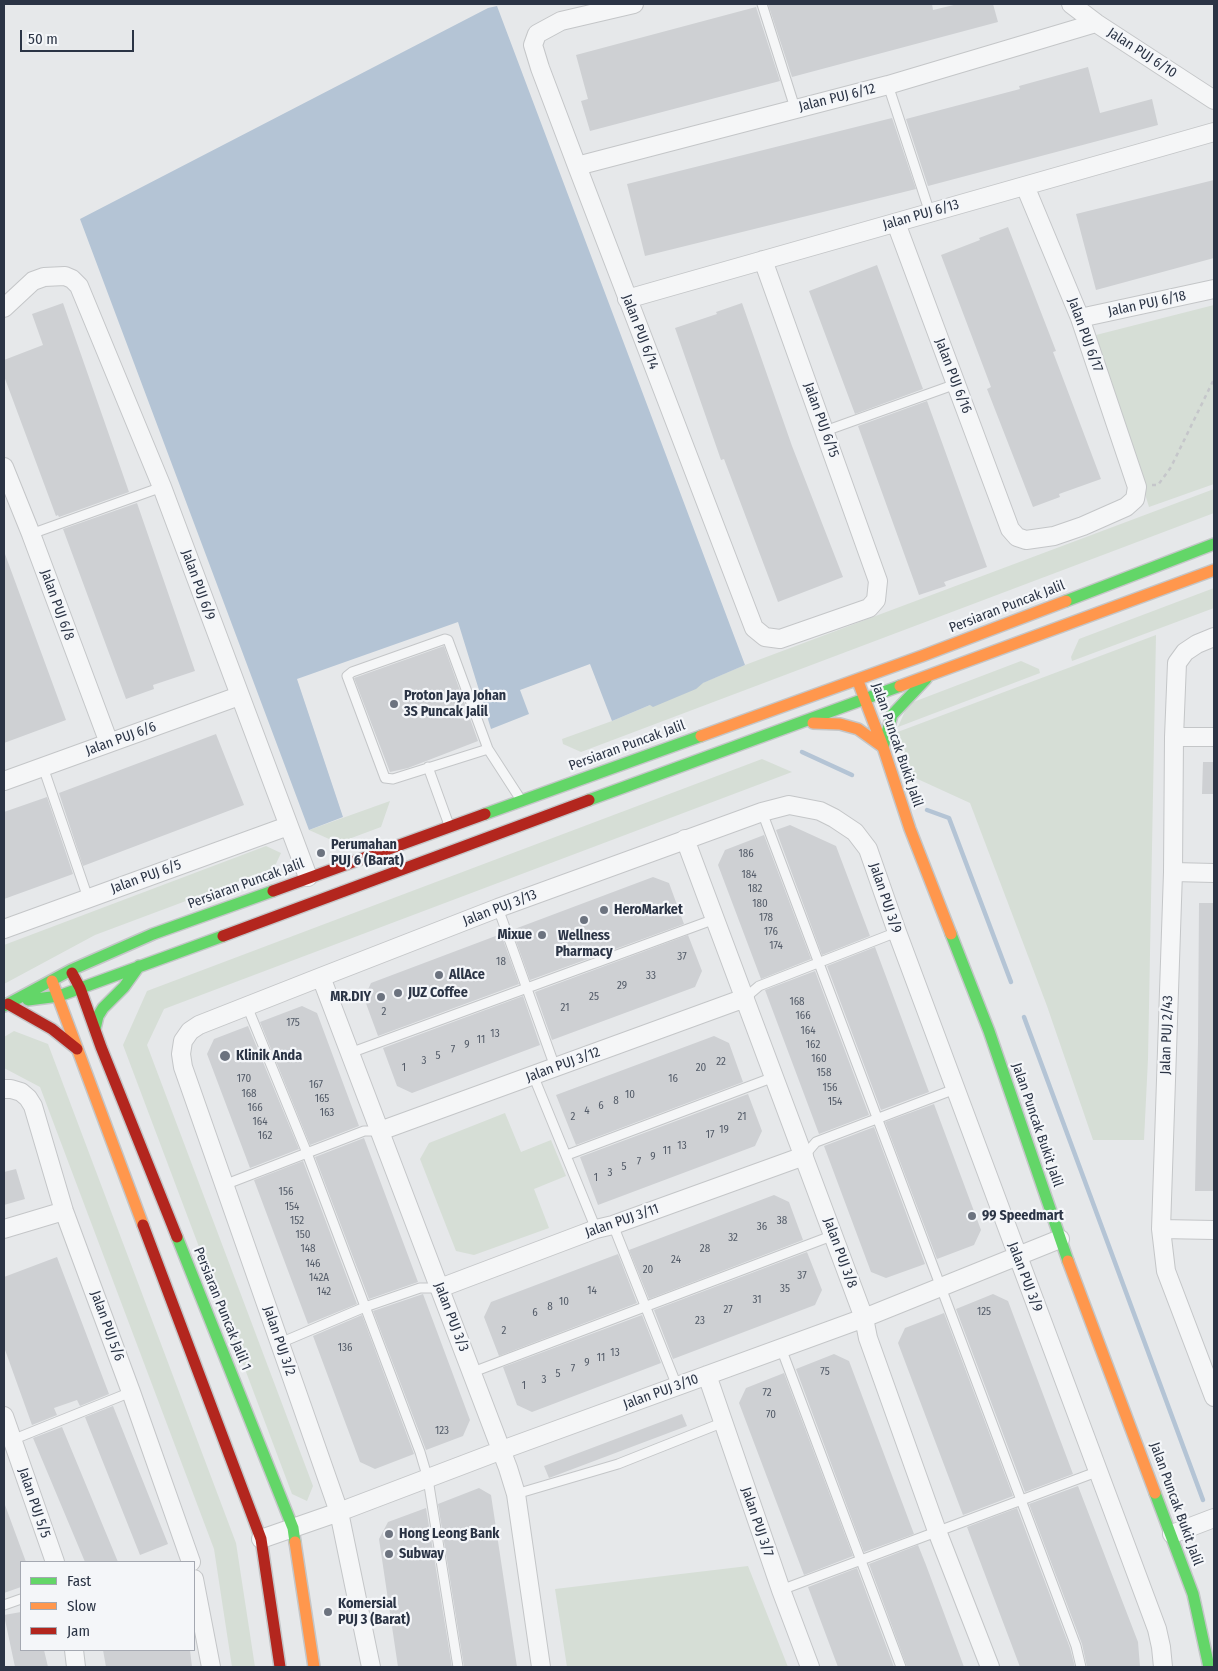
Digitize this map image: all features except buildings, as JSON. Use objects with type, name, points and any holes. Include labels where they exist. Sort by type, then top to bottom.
[{"type":"main road","name":"Persiaran Puncak Jalil","points":[[8,1004],[71,970],[153,934],[922,656],[1214,544]]},
{"type":"main road","points":[[8,1004],[59,996],[1214,570]]},
{"type":"main road","points":[[800,723],[840,724],[858,729],[883,747],[892,715],[929,675]]},
{"type":"main road","name":"Jalan Puncak Bukit Jalil","points":[[858,679],[910,829],[989,1031],[1060,1239],[1172,1534],[1193,1594],[1209,1667]]},
{"type":"main road","points":[[95,1030],[98,1016],[103,1008],[124,987],[140,966]]},
{"type":"main road","name":"Persiaran Puncak Jalil 1","points":[[71,970],[80,988],[293,1528],[314,1667]]},
{"type":"main road","points":[[52,980],[261,1539],[280,1667]]},
{"type":"main road","points":[[8,1004],[52,1029],[77,1050]]},
{"type":"street","name":"Jalan PUJ 6/14","points":[[634,4],[560,21],[537,34],[533,45],[627,298],[754,628],[764,637],[780,639],[860,612],[869,608],[876,600],[878,581]]},
{"type":"street","name":"Jalan PUJ 6/10","points":[[1071,4],[1214,100]]},
{"type":"street","name":"Jalan PUJ 6/12","points":[[577,166],[888,85],[1096,22]]},
{"type":"street","name":"Jalan PUJ 6/13","points":[[627,298],[1214,132]]},
{"type":"street","name":"Jalan PUJ 6/17","points":[[1024,186],[1080,318],[1137,487]]},
{"type":"street","name":"Jalan PUJ 6/16","points":[[896,223],[1010,528],[1017,537],[1026,540],[1054,536],[1083,526],[1126,507],[1135,499],[1137,487]]},
{"type":"street","name":"Jalan PUJ 6/15","points":[[763,260],[878,581]]},
{"type":"street","name":"Jalan PUJ 6/9","points":[[4,308],[33,281],[44,277],[65,276],[72,279],[84,295],[162,487],[308,877]]},
{"type":"street","name":"Jalan PUJ 6/18","points":[[1080,318],[1214,289]]},
{"type":"street","name":"Jalan PUJ 6/8","points":[[4,467],[109,743]]},
{"type":"street","name":"Jalan PUJ 2/43","points":[[1214,637],[1185,652],[1177,663],[1174,737],[1173,872],[1161,1229],[1166,1271],[1209,1370],[1214,1397]]},
{"type":"street","name":"Jalan PUJ 6/6","points":[[4,781],[239,696]]},
{"type":"street","points":[[1174,737],[1214,737]]},
{"type":"street","name":"Jalan PUJ 3/13","points":[[199,1025],[498,908],[685,839],[762,812],[789,805],[805,807]]},
{"type":"street","name":"Jalan PUJ 3/9","points":[[805,807],[820,811],[834,818],[855,832],[868,849],[955,1089],[1157,1629],[1163,1667]]},
{"type":"street","name":"Jalan PUJ 6/5","points":[[4,930],[288,826]]},
{"type":"street","name":"Jalan PUJ 3/8","points":[[685,839],[834,1235],[864,1318],[868,1338],[937,1532],[990,1667]]},
{"type":"street","points":[[1173,872],[1214,873]]},
{"type":"street","name":"Jalan PUJ 3/3","points":[[322,976],[473,1372],[516,1494],[541,1667]]},
{"type":"street","name":"Jalan PUJ 3/12","points":[[380,1131],[745,998]]},
{"type":"street","name":"Jalan PUJ 3/2","points":[[199,1025],[190,1031],[183,1041],[181,1054],[183,1067],[339,1512],[371,1667]]},
{"type":"street","name":"Jalan PUJ 5/6","points":[[12,1091],[28,1098],[33,1106],[64,1211],[131,1392],[190,1561]]},
{"type":"street","name":"Jalan PUJ 3/11","points":[[440,1288],[804,1156]]},
{"type":"street","points":[[4,1229],[64,1211]]},
{"type":"street","points":[[1161,1229],[1214,1230]]},
{"type":"street","name":"Jalan PUJ 3/10","points":[[261,1539],[864,1318],[1060,1239]]},
{"type":"street","name":"Jalan PUJ 3/7","points":[[708,1375],[781,1590],[810,1667]]},
{"type":"street","name":"Jalan PUJ 5/5","points":[[4,1416],[55,1561]]},
{"type":"street","points":[[1172,1534],[1214,1518]]},
{"type":"street","points":[[195,1584],[211,1667]]},
{"type":"street","points":[[74,1651],[76,1667]]},
{"type":"lane","points":[[762,4],[795,108]]},
{"type":"lane","points":[[888,85],[930,213]]},
{"type":"lane","points":[[825,431],[956,384]]},
{"type":"lane","points":[[31,534],[162,487]]},
{"type":"lane","points":[[488,749],[393,779],[385,778],[347,676],[445,638],[448,640],[488,749],[521,800]]},
{"type":"lane","points":[[42,767],[88,898]]},
{"type":"lane","points":[[428,767],[450,826]]},
{"type":"lane","points":[[762,812],[1076,1646],[1081,1667]]},
{"type":"lane","points":[[498,908],[556,1067]]},
{"type":"lane","points":[[350,1053],[715,919]]},
{"type":"lane","points":[[745,998],[760,986],[897,932]]},
{"type":"lane","points":[[248,1006],[307,1153],[420,1452],[428,1479],[458,1667]]},
{"type":"lane","points":[[533,1076],[567,1155],[646,1306],[677,1386]]},
{"type":"lane","points":[[567,1155],[774,1077]]},
{"type":"lane","points":[[804,1156],[816,1142],[955,1089]]},
{"type":"lane","points":[[224,1185],[364,1131],[380,1131]]},
{"type":"lane","points":[[473,1372],[834,1235]]},
{"type":"lane","points":[[280,1343],[420,1288],[440,1288]]},
{"type":"lane","points":[[781,1348],[901,1667]]},
{"type":"lane","points":[[12,1440],[131,1392]]},
{"type":"lane","points":[[516,1494],[618,1464],[724,1422]]},
{"type":"lane","points":[[781,1590],[1099,1472]]},
{"type":"lane","points":[[4,1604],[20,1599]]},
{"type":"path","points":[[1137,487],[1158,485],[1171,467],[1214,379]]},
{"type":"shaded area","points":[[1214,305],[1214,484],[1149,507],[1096,335]]},
{"type":"shaded area","points":[[1214,489],[1214,513],[581,752],[563,744],[562,739],[612,721],[745,665]]},
{"type":"shaded area","points":[[1214,588],[1214,608],[1072,661],[1071,657],[1079,639]]},
{"type":"shaded area","points":[[1156,635],[1148,1059],[1144,1140],[1093,1140],[1047,1006],[970,803],[911,776],[895,733]]},
{"type":"shaded area","points":[[1021,661],[1039,669],[1040,673],[898,727],[908,704]]},
{"type":"shaded area","points":[[762,759],[792,772],[164,1009],[147,1045],[313,1486],[307,1501],[292,1494],[123,1045],[147,991]]},
{"type":"shaded area","points":[[390,801],[381,827],[338,843],[309,830]]},
{"type":"shaded area","points":[[266,846],[281,853],[274,868],[95,935],[4,984],[4,945]]},
{"type":"shaded area","points":[[14,1031],[48,1044],[236,1543],[255,1667],[232,1667],[214,1549],[40,1087],[4,1068],[4,1037]]},
{"type":"shaded area","points":[[505,1113],[521,1152],[551,1140],[566,1176],[534,1189],[549,1228],[474,1255],[456,1251],[420,1159],[429,1143]]},
{"type":"shaded area","points":[[748,1566],[788,1667],[567,1667],[555,1589]]},
{"type":"water","points":[[497,6],[745,665],[703,683],[696,689],[653,707],[650,705],[612,721],[590,664],[520,690],[529,714],[491,729],[458,622],[297,679],[343,817],[309,830],[80,219],[488,8]]},
{"type":"waterway","points":[[802,752],[852,775]]},
{"type":"waterway","points":[[927,810],[949,818],[1011,982]]},
{"type":"waterway","points":[[1024,1017],[1203,1500]]},
{"type":"traffic: fast","points":[[1066,601],[1214,544]]},
{"type":"traffic: fast","points":[[883,747],[892,715],[926,679]]},
{"type":"traffic: fast","points":[[589,800],[900,686]]},
{"type":"traffic: fast","points":[[485,814],[701,736]]},
{"type":"traffic: fast","points":[[4,1006],[71,970],[153,934],[273,891]]},
{"type":"traffic: fast","points":[[951,934],[989,1031],[1068,1261]]},
{"type":"traffic: fast","points":[[28,1000],[59,996],[223,936]]},
{"type":"traffic: fast","points":[[95,1029],[98,1016],[103,1008],[124,987],[139,966]]},
{"type":"traffic: fast","points":[[177,1237],[293,1528],[295,1542]]},
{"type":"traffic: fast","points":[[1155,1493],[1193,1594],[1209,1667]]},
{"type":"traffic: slow","points":[[900,686],[1214,570]]},
{"type":"traffic: slow","points":[[701,736],[922,656],[1066,601]]},
{"type":"traffic: slow","points":[[859,684],[883,747],[910,829],[951,934]]},
{"type":"traffic: slow","points":[[813,723],[840,724],[858,729],[883,747]]},
{"type":"traffic: slow","points":[[52,981],[143,1225]]},
{"type":"traffic: slow","points":[[1068,1261],[1155,1493]]},
{"type":"traffic: slow","points":[[295,1542],[314,1667]]},
{"type":"traffic: jam","points":[[223,936],[589,800]]},
{"type":"traffic: jam","points":[[273,891],[485,814]]},
{"type":"traffic: jam","points":[[72,973],[80,988],[101,1047],[177,1237]]},
{"type":"traffic: jam","points":[[8,1004],[52,1029],[77,1049]]},
{"type":"traffic: jam","points":[[143,1225],[261,1539],[280,1667]]},
{"type":"place","name":"Proton Jaya Johan 3S Puncak Jalil","points":[[394,704]]},
{"type":"place","name":"Perumahan PUJ 6 (Barat)","points":[[321,853]]},
{"type":"place","name":"HeroMarket","points":[[604,910]]},
{"type":"place","name":"Wellness Pharmacy","points":[[584,920]]},
{"type":"place","name":"Mixue","points":[[542,935]]},
{"type":"place","name":"AllAce","points":[[439,975]]},
{"type":"place","name":"JUZ Coffee","points":[[398,993]]},
{"type":"place","name":"MR.DIY","points":[[381,997]]},
{"type":"place","name":"Klinik Anda","points":[[225,1056]]},
{"type":"place","name":"99 Speedmart","points":[[972,1216]]},
{"type":"place","name":"Hong Leong Bank","points":[[389,1534]]},
{"type":"place","name":"Subway","points":[[389,1554]]},
{"type":"place","name":"Komersial PUJ 3 (Barat)","points":[[328,1612]]}]
